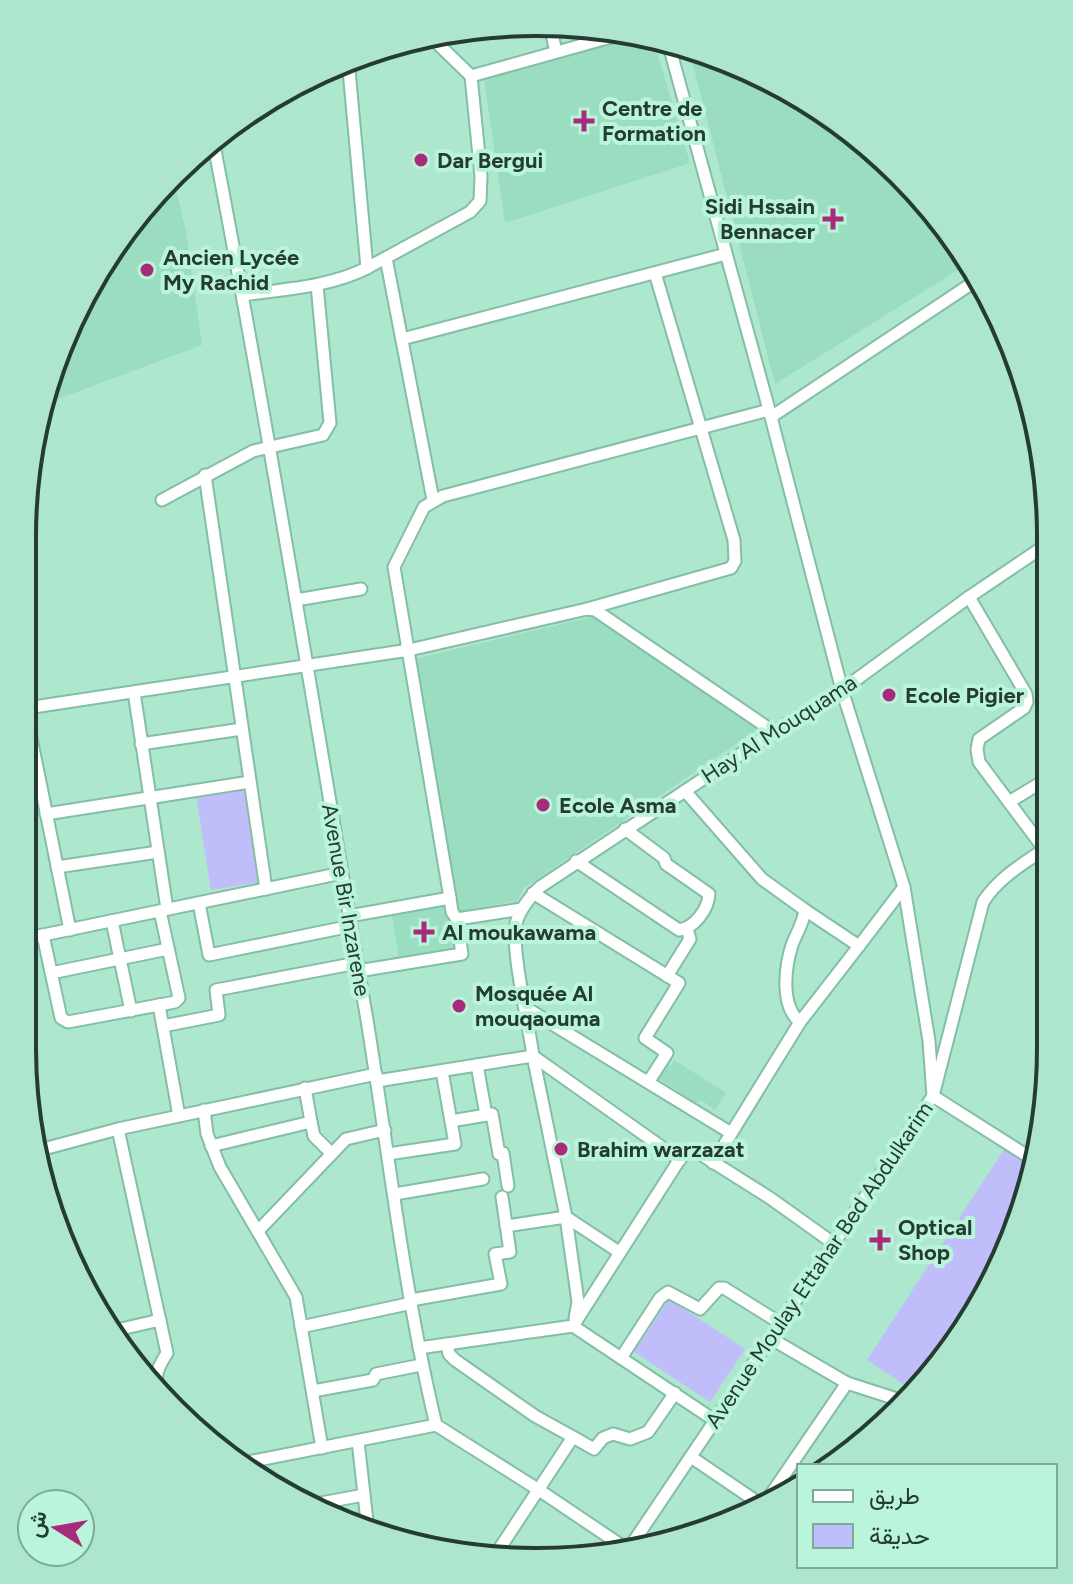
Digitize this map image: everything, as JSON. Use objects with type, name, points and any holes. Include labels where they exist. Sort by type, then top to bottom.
[{"type":"street","points":[[553,37],[556,52]]},
{"type":"street","points":[[471,76],[600,40]]},
{"type":"street","points":[[243,295],[317,285],[352,276],[470,212],[480,201],[481,176],[471,76],[440,46]]},
{"type":"street","points":[[672,55],[842,690],[904,887],[929,1041],[933,1096],[1025,1154]]},
{"type":"street","points":[[349,72],[367,268]]},
{"type":"street","name":"Avenue Bir Inzarene","points":[[215,152],[296,600],[421,1365],[436,1425]]},
{"type":"street","points":[[402,339],[726,254]]},
{"type":"street","points":[[386,258],[433,500]]},
{"type":"street","points":[[36,707],[409,650],[587,609],[731,568],[735,561],[734,540],[655,273]]},
{"type":"street","points":[[162,500],[253,451],[323,435],[328,430],[330,423],[317,285]]},
{"type":"street","points":[[163,1026],[219,1015],[216,990],[462,954],[457,919],[452,912],[394,567],[424,507],[433,500],[701,428],[770,414],[969,285]]},
{"type":"street","points":[[205,475],[266,889]]},
{"type":"street","name":"Hay Al Mouquama","points":[[573,1326],[578,1302],[566,1217],[533,1056],[515,942],[516,922],[522,909],[533,893],[576,861],[842,690],[1037,551]]},
{"type":"street","points":[[296,600],[361,589]]},
{"type":"street","points":[[969,597],[1026,694],[1027,702],[1024,708],[979,739],[979,762],[1037,837]]},
{"type":"street","points":[[587,609],[595,610],[774,732]]},
{"type":"street","points":[[43,935],[61,1018],[68,1022],[175,1002],[179,998],[168,949],[158,852],[134,692]]},
{"type":"street","points":[[141,744],[242,729]]},
{"type":"street","points":[[36,763],[70,930]]},
{"type":"street","points":[[46,814],[250,782]]},
{"type":"street","points":[[1009,802],[1037,785]]},
{"type":"street","points":[[685,791],[762,879],[859,946]]},
{"type":"street","points":[[576,861],[679,930],[693,925],[709,901],[709,894],[666,864],[664,858],[625,829]]},
{"type":"street","points":[[57,867],[158,852]]},
{"type":"street","name":"Avenue Moulay Ettahar Bed Abdulkarim","points":[[638,1537],[933,1096],[983,902],[1006,875],[1037,854]]},
{"type":"street","points":[[36,936],[342,873]]},
{"type":"street","points":[[713,1163],[800,1022],[904,887]]},
{"type":"street","points":[[533,893],[679,983],[645,1038],[667,1053],[649,1081]]},
{"type":"street","points":[[199,903],[209,955],[450,898]]},
{"type":"street","points":[[457,919],[522,909]]},
{"type":"street","points":[[800,1022],[790,1011],[786,983],[792,944],[802,925],[805,910]]},
{"type":"street","points":[[112,921],[131,1011]]},
{"type":"street","points":[[667,976],[690,939],[687,929]]},
{"type":"street","points":[[51,973],[168,949]]},
{"type":"street","points":[[159,1005],[179,1116]]},
{"type":"street","points":[[526,1008],[731,1133]]},
{"type":"street","points":[[47,1148],[118,1129],[305,1088],[533,1056],[680,1160]]},
{"type":"street","points":[[477,1065],[486,1115]]},
{"type":"street","points":[[388,1154],[455,1144],[442,1071]]},
{"type":"street","points":[[305,1088],[314,1136],[331,1153]]},
{"type":"street","points":[[204,1110],[211,1146],[220,1167],[296,1297],[322,1448]]},
{"type":"street","points":[[301,1327],[501,1284],[495,1254],[510,1252],[503,1153],[499,1154],[492,1114],[451,1121]]},
{"type":"street","points":[[211,1146],[311,1122]]},
{"type":"street","points":[[118,1129],[167,1353],[156,1373]]},
{"type":"street","points":[[258,1231],[346,1139],[385,1130]]},
{"type":"street","points":[[573,1326],[685,1151],[694,1150],[833,1243]]},
{"type":"street","points":[[395,1194],[483,1179]]},
{"type":"street","points":[[506,1226],[566,1217],[619,1252]]},
{"type":"street","points":[[621,1358],[660,1298],[668,1292],[700,1309],[719,1288],[724,1288],[780,1323]]},
{"type":"street","points":[[122,1329],[160,1320]]},
{"type":"street","points":[[419,1348],[573,1326],[714,1420]]},
{"type":"street","points":[[770,1338],[847,1383],[893,1398]]},
{"type":"street","points":[[447,1344],[449,1354],[455,1360],[535,1416],[594,1449],[603,1438],[613,1434],[630,1439],[648,1432],[675,1393]]},
{"type":"street","points":[[313,1391],[373,1380],[376,1374],[421,1365]]},
{"type":"street","points":[[780,1485],[847,1383]]},
{"type":"street","points":[[254,1461],[436,1425],[613,1542]]},
{"type":"street","points":[[501,1547],[573,1437]]},
{"type":"street","points":[[358,1441],[367,1518]]},
{"type":"street","points":[[691,1457],[753,1499]]},
{"type":"street","points":[[327,1502],[364,1495]]},
{"type":"shaded area","name":"Centre de Formation","points":[[616,43],[656,51],[690,163],[505,223],[484,79]]},
{"type":"shaded area","name":"Sidi Hssain Bennacer","points":[[692,61],[728,74],[787,103],[841,139],[913,206],[960,269],[775,384]]},
{"type":"shaded area","name":"Ancien Lycée My Rachid","points":[[177,189],[186,232],[202,345],[55,400],[74,345],[103,286],[139,232]]},
{"type":"shaded area","name":"Ecole Asma","points":[[609,613],[770,721],[524,888],[517,901],[458,912],[414,659]]},
{"type":"shaded area","name":"Al moukawama","points":[[448,903],[457,950],[399,960],[392,914]]},
{"type":"shaded area","points":[[674,1060],[726,1093],[715,1110],[701,1100],[696,1103],[656,1077],[665,1062],[671,1066]]},
{"type":"green space","points":[[245,788],[260,882],[211,890],[196,795]]},
{"type":"green space","points":[[1005,1148],[1024,1160],[999,1239],[985,1269],[953,1326],[934,1352],[906,1385],[867,1360]]},
{"type":"green space","points":[[669,1299],[745,1349],[710,1402],[634,1352]]},
{"type":"place","name":"Centre de Formation","points":[[584,121]]},
{"type":"place","name":"Dar Bergui","points":[[421,160]]},
{"type":"place","name":"Sidi Hssain Bennacer","points":[[833,219]]},
{"type":"place","name":"Ancien Lycée My Rachid","points":[[147,270]]},
{"type":"place","name":"Ecole Pigier","points":[[889,695]]},
{"type":"place","name":"Ecole Asma","points":[[543,805]]},
{"type":"place","name":"Al moukawama","points":[[424,932]]},
{"type":"place","name":"Mosquée Al mouqaouma","points":[[459,1006]]},
{"type":"place","name":"Brahim warzazat","points":[[561,1149]]},
{"type":"place","name":"Optical Shop","points":[[880,1240]]}]
